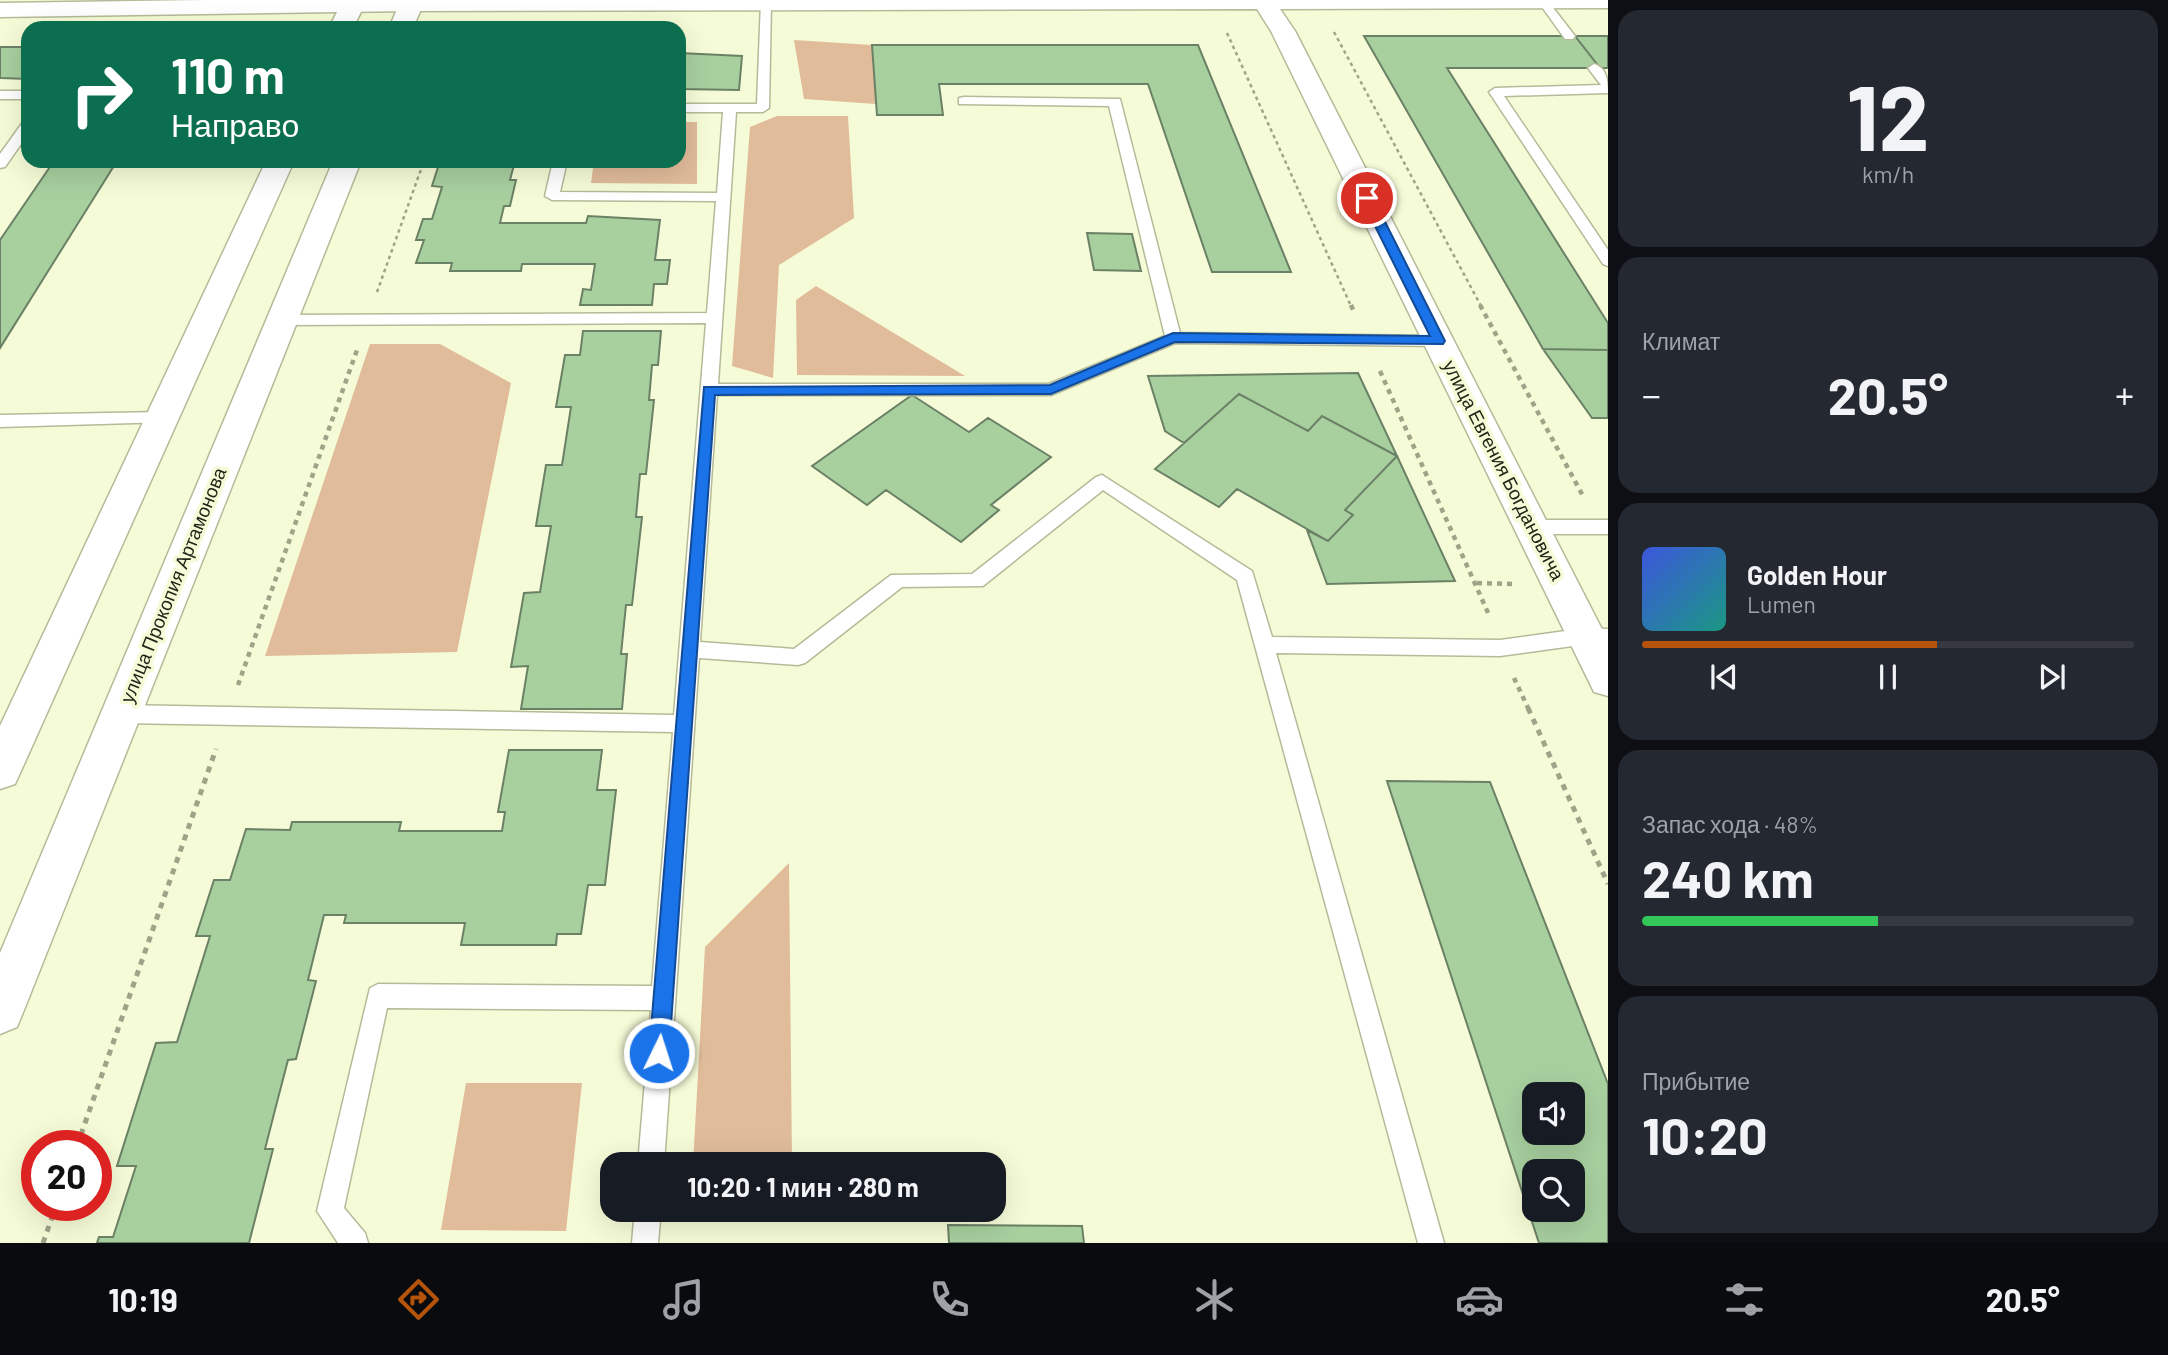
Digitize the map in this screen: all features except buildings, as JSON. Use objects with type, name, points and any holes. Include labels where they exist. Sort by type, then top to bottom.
[{"type":"street","name":"улица Евгения Богдановича","points":[[1264,1],[1283,31],[1532,527],[1597,636],[1608,680]]},
{"type":"street","points":[[0,10],[29,5],[354,2],[765,4],[1608,1]]},
{"type":"street","points":[[344,21],[354,2]]},
{"type":"street","points":[[404,21],[412,2]]},
{"type":"street","points":[[0,771],[277,168]]},
{"type":"street","name":"улица Прокопия Артамонова","points":[[0,1010],[344,168]]},
{"type":"lane","points":[[1542,1],[1569,36]]},
{"type":"lane","points":[[686,108],[763,108],[765,4]]},
{"type":"lane","points":[[1594,68],[1608,87]]},
{"type":"lane","points":[[1608,87],[1495,92],[1608,261]]},
{"type":"lane","points":[[0,95],[21,95]]},
{"type":"lane","points":[[964,101],[1115,102],[1173,338]]},
{"type":"lane","points":[[652,1152],[730,108]]},
{"type":"lane","points":[[0,164],[21,135]]},
{"type":"lane","points":[[558,168],[552,196],[723,197]]},
{"type":"lane","points":[[281,320],[714,318]]},
{"type":"lane","points":[[709,390],[1051,389],[1173,338],[1438,341]]},
{"type":"lane","points":[[0,421],[162,418]]},
{"type":"lane","points":[[690,649],[798,657],[898,580],[976,581],[1102,481],[1245,576],[1432,1243]]},
{"type":"lane","points":[[1532,527],[1604,527]]},
{"type":"lane","points":[[1264,645],[1500,648],[1597,636]]},
{"type":"lane","points":[[121,713],[684,724]]},
{"type":"lane","points":[[355,1243],[330,1211],[378,996],[663,998]]},
{"type":"lane","points":[[645,1243],[647,1222]]},
{"type":"path","points":[[1317,1],[1604,527]]},
{"type":"path","points":[[83,1130],[421,168]]},
{"type":"path","points":[[1500,648],[1608,884]]},
{"type":"path","points":[[43,1243],[51,1221]]},
{"type":"shaded area","points":[[794,40],[872,45],[876,104],[804,99]]},
{"type":"shaded area","points":[[777,116],[848,116],[854,218],[779,265],[773,378],[732,366],[750,127]]},
{"type":"shaded area","points":[[686,122],[697,122],[697,184],[591,183],[593,168],[686,168]]},
{"type":"shaded area","points":[[816,286],[965,376],[797,375],[796,300]]},
{"type":"shaded area","points":[[370,344],[440,344],[511,383],[457,652],[265,656]]},
{"type":"shaded area","points":[[789,863],[792,1152],[694,1152],[705,947]]},
{"type":"shaded area","points":[[466,1083],[582,1083],[566,1231],[441,1230]]},
{"type":"route","points":[[659,1053],[709,390],[1051,389],[1173,338],[1438,341],[1367,198]]}]
